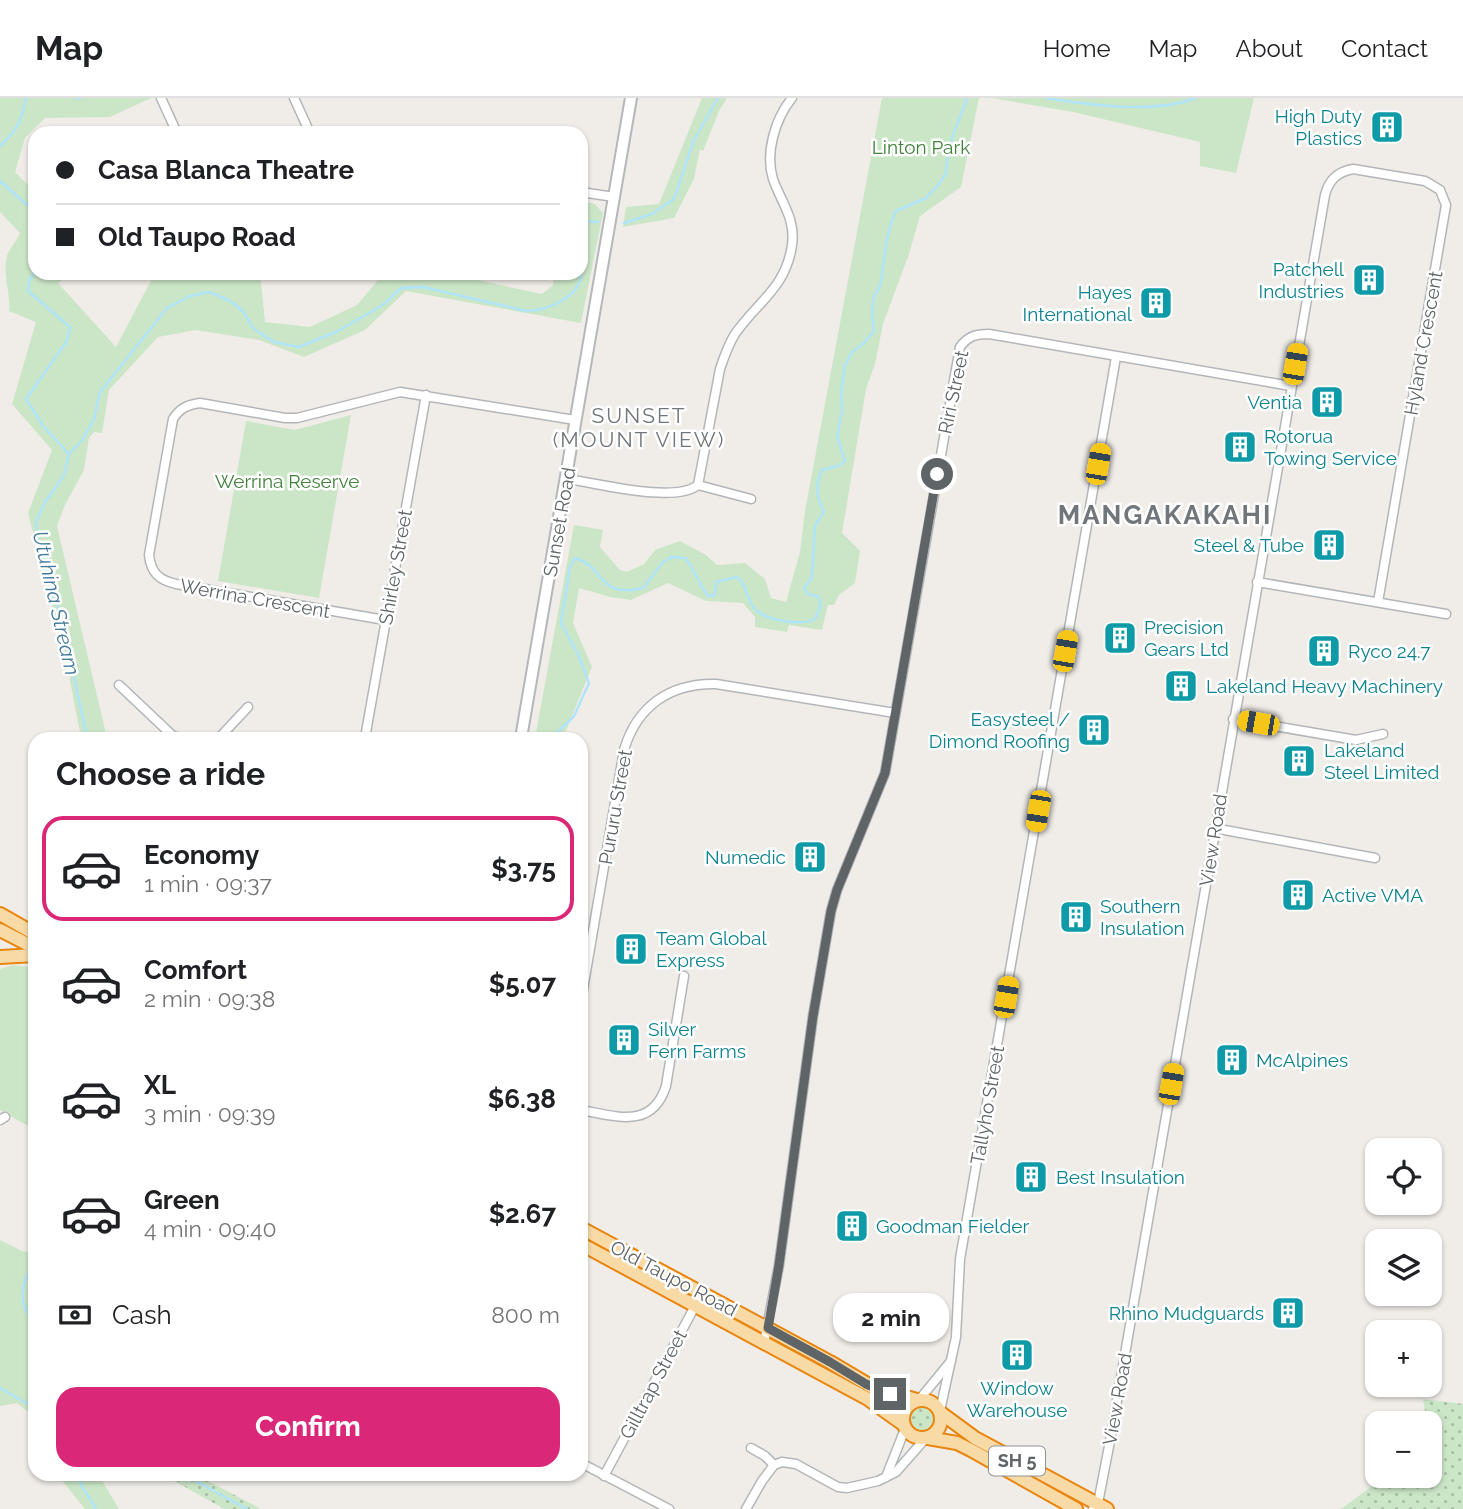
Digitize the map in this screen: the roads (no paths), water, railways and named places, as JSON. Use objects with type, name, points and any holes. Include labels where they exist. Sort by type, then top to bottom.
[{"type":"highway","points":[[0,914],[28,930]]},
{"type":"highway","points":[[0,930],[28,944]]},
{"type":"highway","points":[[0,957],[28,955]]},
{"type":"highway","name":"Old Taupo Road","points":[[588,1232],[764,1343],[868,1398],[904,1426]]},
{"type":"highway","name":"Old Taupo Road","points":[[588,1247],[698,1299],[768,1328],[874,1388],[918,1400]]},
{"type":"highway","name":"SH 5","points":[[918,1400],[929,1401],[975,1438],[1099,1507]]},
{"type":"highway","points":[[904,1426],[905,1409],[918,1400]]},
{"type":"highway","points":[[926,1438],[938,1430],[940,1412]]},
{"type":"highway","name":"SH 5","points":[[904,1426],[911,1436],[957,1443],[1076,1509]]},
{"type":"main road","name":"Sunset Road","points":[[522,732],[631,98]]},
{"type":"street","points":[[160,98],[174,126]]},
{"type":"street","points":[[294,98],[307,126]]},
{"type":"street","points":[[698,485],[720,369],[726,351],[747,319],[779,284],[790,257],[793,242],[790,218],[774,182],[771,163],[776,127],[792,98]]},
{"type":"street","name":"Hyland Crescent","points":[[1338,174],[1360,169],[1426,181],[1440,190],[1446,205],[1378,602]]},
{"type":"street","name":"View Road","points":[[1099,1507],[1325,195],[1328,186],[1338,174]]},
{"type":"street","points":[[588,193],[614,197]]},
{"type":"street","name":"Riri Street","points":[[764,1343],[779,1265],[813,1016],[831,911],[837,890],[882,783],[960,347],[967,338],[989,334],[1291,386]]},
{"type":"street","name":"Tallyho Street","points":[[940,1412],[953,1359],[960,1259],[1116,356]]},
{"type":"street","name":"Werrina Crescent","points":[[385,620],[176,584],[155,575],[150,566],[149,555],[173,419],[178,410],[189,404],[200,403],[297,418],[395,392],[575,420]]},
{"type":"street","name":"Shirley Street","points":[[366,732],[426,395]]},
{"type":"street","points":[[567,479],[657,493],[684,492],[698,485],[751,499]]},
{"type":"street","points":[[1257,582],[1446,614]]},
{"type":"street","name":"Pururu Street","points":[[588,960],[629,730],[661,697],[680,687],[697,683],[716,684],[895,713]]},
{"type":"street","points":[[120,685],[165,732]]},
{"type":"street","points":[[225,732],[248,707]]},
{"type":"street","points":[[1233,719],[1356,740],[1383,734]]},
{"type":"street","points":[[1214,828],[1376,858]]},
{"type":"street","points":[[588,1111],[626,1117],[640,1116],[656,1106],[666,1086],[684,976]]},
{"type":"street","name":"Gilltrap Street","points":[[604,1476],[698,1299]]},
{"type":"street","points":[[918,1400],[953,1359]]},
{"type":"street","points":[[886,1476],[904,1426]]},
{"type":"street","points":[[746,1509],[774,1465],[782,1462],[796,1464],[838,1487],[846,1488],[878,1481],[896,1472],[926,1438]]},
{"type":"street","points":[[751,1447],[774,1465]]},
{"type":"street","points":[[588,1467],[669,1509]]},
{"type":"waterway","name":"Utuhina Stream","points":[[0,146],[18,125],[26,98]]},
{"type":"waterway","name":"Utuhina Stream","points":[[76,98],[81,98]]},
{"type":"waterway","points":[[624,223],[652,214],[674,199],[694,140],[718,98]]},
{"type":"waterway","points":[[558,732],[574,716],[589,683],[578,654],[561,623],[570,567],[575,558],[585,562],[609,586],[628,590],[643,588],[662,563],[671,557],[685,558],[708,596],[715,595],[716,582],[737,577],[741,580],[750,602],[761,614],[776,620],[793,622],[815,619],[820,607],[818,596],[809,595],[804,589],[812,577],[815,526],[824,511],[819,501],[818,481],[822,470],[838,466],[845,461],[837,437],[845,366],[851,353],[874,331],[873,301],[880,284],[892,219],[896,211],[926,198],[940,183],[946,173],[949,146],[967,98]]},
{"type":"waterway","points":[[1046,98],[1122,107],[1161,106],[1195,98]]},
{"type":"waterway","name":"Utuhina Stream","points":[[0,181],[28,206]]},
{"type":"waterway","points":[[588,221],[598,222]]},
{"type":"waterway","name":"Utuhina Stream","points":[[30,280],[28,291],[70,327],[67,341],[26,399],[43,426],[69,454],[64,475],[44,504],[36,523],[38,541],[64,630],[86,732]]},
{"type":"waterway","points":[[69,454],[83,439],[94,419],[100,392],[167,308],[190,296],[209,292],[230,301],[243,311],[253,328],[274,342],[299,347],[336,332],[383,305],[401,288],[423,287],[526,311],[561,301],[569,296],[579,280]]},
{"type":"waterway","name":"Utuhina Stream","points":[[28,1275],[23,1291],[23,1302],[28,1312]]},
{"type":"waterway","points":[[0,1388],[28,1404]]},
{"type":"waterway","name":"Utuhina Stream","points":[[79,1481],[96,1509]]},
{"type":"waterway","points":[[196,1481],[247,1509]]},
{"type":"place","name":"High Duty Plastics","points":[[1387,127]]},
{"type":"place","name":"Patchell Industries","points":[[1369,280]]},
{"type":"place","name":"Hayes International","points":[[1156,303]]},
{"type":"place","name":"Ventia","points":[[1327,402]]},
{"type":"place","name":"Rotorua Towing Service","points":[[1240,447]]},
{"type":"place","name":"Steel & Tube","points":[[1329,545]]},
{"type":"place","name":"Precision Gears Ltd","points":[[1120,638]]},
{"type":"place","name":"Ryco 24.7","points":[[1324,651]]},
{"type":"place","name":"Lakeland Heavy Machinery","points":[[1181,686]]},
{"type":"place","name":"Easysteel / Dimond Roofing","points":[[1094,730]]},
{"type":"place","name":"Lakeland Steel Limited","points":[[1299,761]]},
{"type":"place","name":"Numedic","points":[[810,857]]},
{"type":"place","name":"Active VMA","points":[[1298,895]]},
{"type":"place","name":"Southern Insulation","points":[[1076,917]]},
{"type":"place","name":"Team Global Express","points":[[631,949]]},
{"type":"place","name":"Silver Fern Farms","points":[[624,1040]]},
{"type":"place","name":"McAlpines","points":[[1232,1060]]},
{"type":"place","name":"Best Insulation","points":[[1031,1177]]},
{"type":"place","name":"Goodman Fielder","points":[[852,1226]]},
{"type":"place","name":"Rhino Mudguards","points":[[1288,1313]]},
{"type":"place","name":"Window Warehouse","points":[[1017,1355]]},
{"type":"district","name":"SUNSET (MOUNT VIEW)","points":[[639,428]]},
{"type":"district","name":"MANGAKAKAHI","points":[[1165,515]]},
{"type":"park label","name":"Linton Park","points":[[921,147]]},
{"type":"park label","name":"Werrina Reserve","points":[[287,481]]}]
